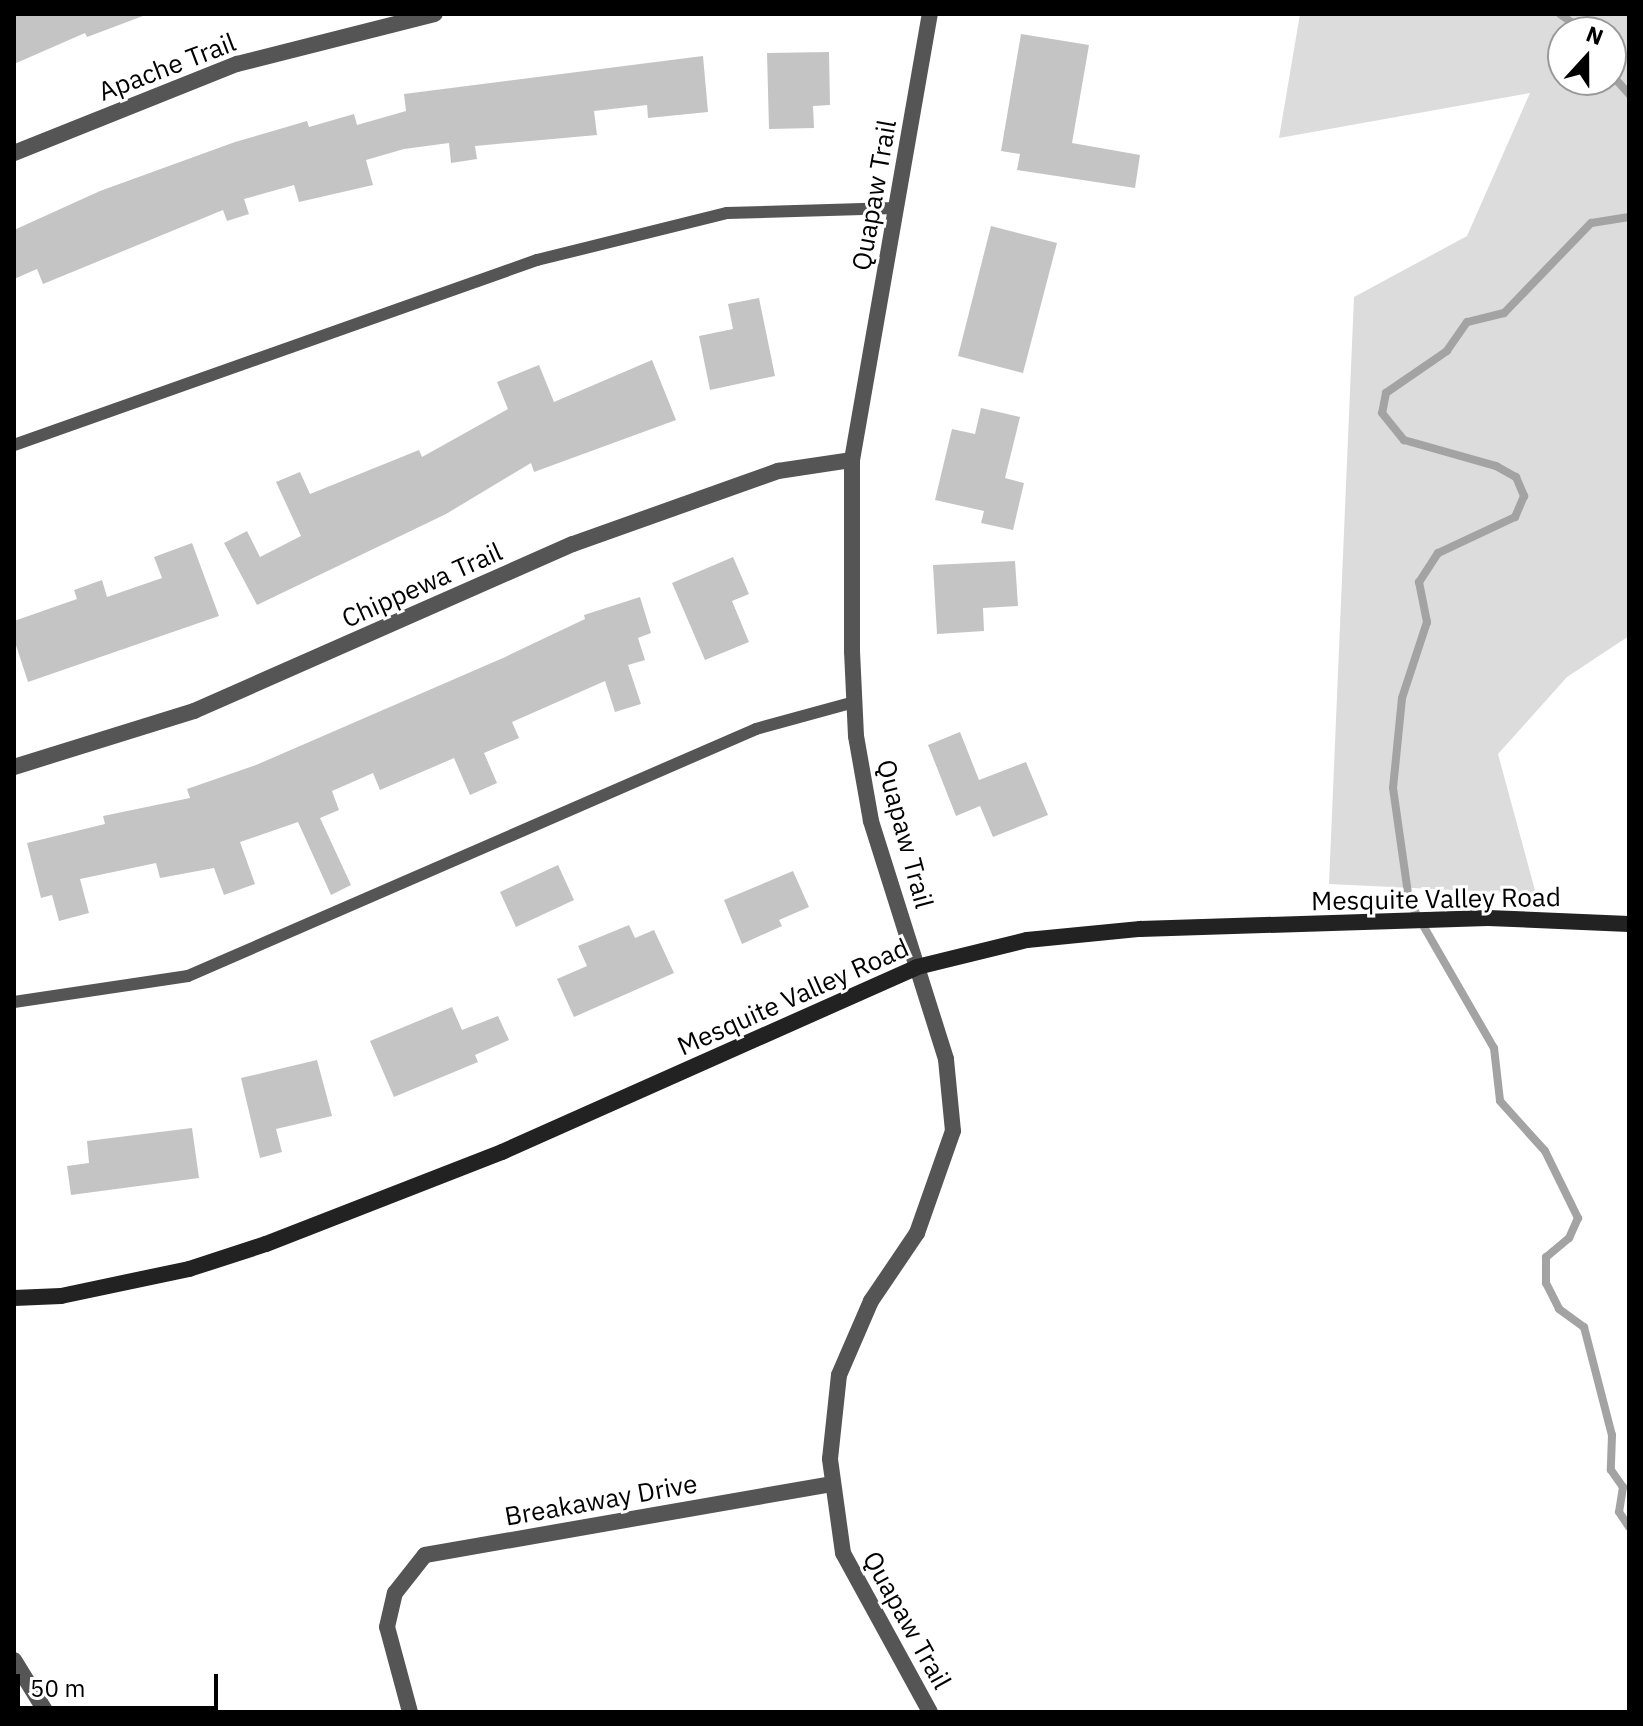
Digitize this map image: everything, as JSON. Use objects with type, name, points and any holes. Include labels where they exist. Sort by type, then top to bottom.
[{"type":"street","name":"Apache Trail","points":[[14,153],[237,64],[435,14]]},
{"type":"street","name":"Quapaw Trail","points":[[930,14],[852,460],[854,702],[871,821],[946,1059],[953,1131],[917,1233],[871,1301],[839,1375],[830,1459],[843,1553],[930,1712]]},
{"type":"street","name":"Chippewa Trail","points":[[14,767],[194,711],[588,539],[778,471],[852,460]]},
{"type":"street","name":"Mesquite Valley Road","points":[[14,1298],[61,1296],[189,1269],[266,1244],[502,1152],[917,967],[1027,940],[1140,929],[1488,918],[1629,924]]},
{"type":"street","name":"Breakaway Drive","points":[[410,1712],[387,1627],[395,1593],[425,1555],[833,1484]]},
{"type":"street","points":[[14,1660],[46,1712]]},
{"type":"lane","points":[[14,445],[537,260],[727,213],[896,208]]},
{"type":"lane","points":[[14,1002],[188,976],[756,729],[854,702]]},
{"type":"shaded area","points":[[1300,14],[1629,14],[1629,636],[1567,677],[1498,754],[1536,894],[1329,884],[1354,297],[1467,236],[1530,93],[1279,138]]},
{"type":"building","points":[[14,14],[143,16],[87,37],[85,33],[14,64]]},
{"type":"building","points":[[1021,34],[1089,45],[1072,143],[1140,155],[1135,188],[1017,170],[1020,154],[1001,151]]},
{"type":"building","points":[[829,52],[830,105],[813,106],[814,128],[769,129],[767,53]]},
{"type":"building","points":[[703,56],[708,112],[648,118],[647,105],[594,111],[597,135],[475,146],[477,159],[451,163],[449,143],[404,149],[366,160],[373,185],[299,202],[294,185],[244,199],[249,214],[227,221],[223,210],[43,284],[37,269],[14,279],[14,230],[100,191],[235,142],[307,121],[309,127],[354,114],[357,125],[406,111],[404,94]]},
{"type":"building","points":[[991,226],[1057,243],[1023,373],[958,356]]},
{"type":"building","points":[[759,298],[775,376],[710,390],[699,336],[733,329],[728,304]]},
{"type":"building","points":[[652,360],[676,420],[534,472],[531,463],[446,514],[257,605],[224,543],[247,531],[260,557],[301,536],[276,482],[300,472],[310,494],[419,450],[422,457],[508,409],[497,382],[539,365],[554,402]]},
{"type":"building","points":[[981,408],[1020,417],[1005,478],[1024,483],[1013,530],[981,523],[984,511],[935,500],[952,429],[975,434]]},
{"type":"building","points":[[192,543],[219,616],[28,682],[14,639],[14,621],[77,599],[74,590],[102,580],[107,597],[162,578],[154,557]]},
{"type":"building","points":[[733,557],[749,594],[732,601],[749,642],[705,660],[672,583]]},
{"type":"building","points":[[1015,561],[1018,606],[983,608],[984,631],[937,634],[933,565]]},
{"type":"building","points":[[640,597],[651,633],[638,638],[645,660],[628,665],[641,704],[615,712],[605,681],[512,722],[519,738],[484,753],[497,783],[470,795],[454,758],[380,790],[373,773],[332,791],[339,810],[320,818],[351,885],[331,895],[298,822],[240,842],[255,884],[224,895],[214,868],[160,878],[156,863],[80,879],[89,913],[59,921],[52,895],[41,898],[27,843],[105,824],[103,816],[190,798],[187,789],[256,765],[503,658],[585,619],[584,615]]},
{"type":"building","points":[[960,732],[979,780],[1026,762],[1048,815],[993,837],[980,806],[956,816],[928,745]]},
{"type":"building","points":[[558,865],[574,900],[516,927],[500,892]]},
{"type":"building","points":[[793,871],[809,907],[779,920],[782,926],[742,944],[724,900]]},
{"type":"building","points":[[629,925],[635,938],[654,930],[674,973],[574,1017],[557,979],[587,966],[578,946]]},
{"type":"building","points":[[452,1007],[462,1030],[498,1016],[509,1040],[475,1055],[478,1062],[394,1097],[370,1041]]},
{"type":"building","points":[[317,1060],[332,1116],[276,1129],[282,1152],[260,1158],[241,1078]]},
{"type":"building","points":[[192,1128],[199,1178],[71,1195],[67,1166],[89,1163],[87,1141]]},
{"type":"waterway","points":[[1629,217],[1591,223],[1504,313],[1467,322],[1447,351],[1386,393],[1382,413],[1404,440],[1496,466],[1516,477],[1524,496],[1515,517],[1438,553],[1419,582],[1427,622],[1402,698],[1393,788],[1409,901],[1494,1048],[1500,1101],[1545,1151],[1578,1218],[1569,1238],[1546,1257],[1546,1283],[1559,1309],[1584,1327],[1612,1435],[1611,1470],[1623,1487],[1619,1512],[1629,1527]]}]
